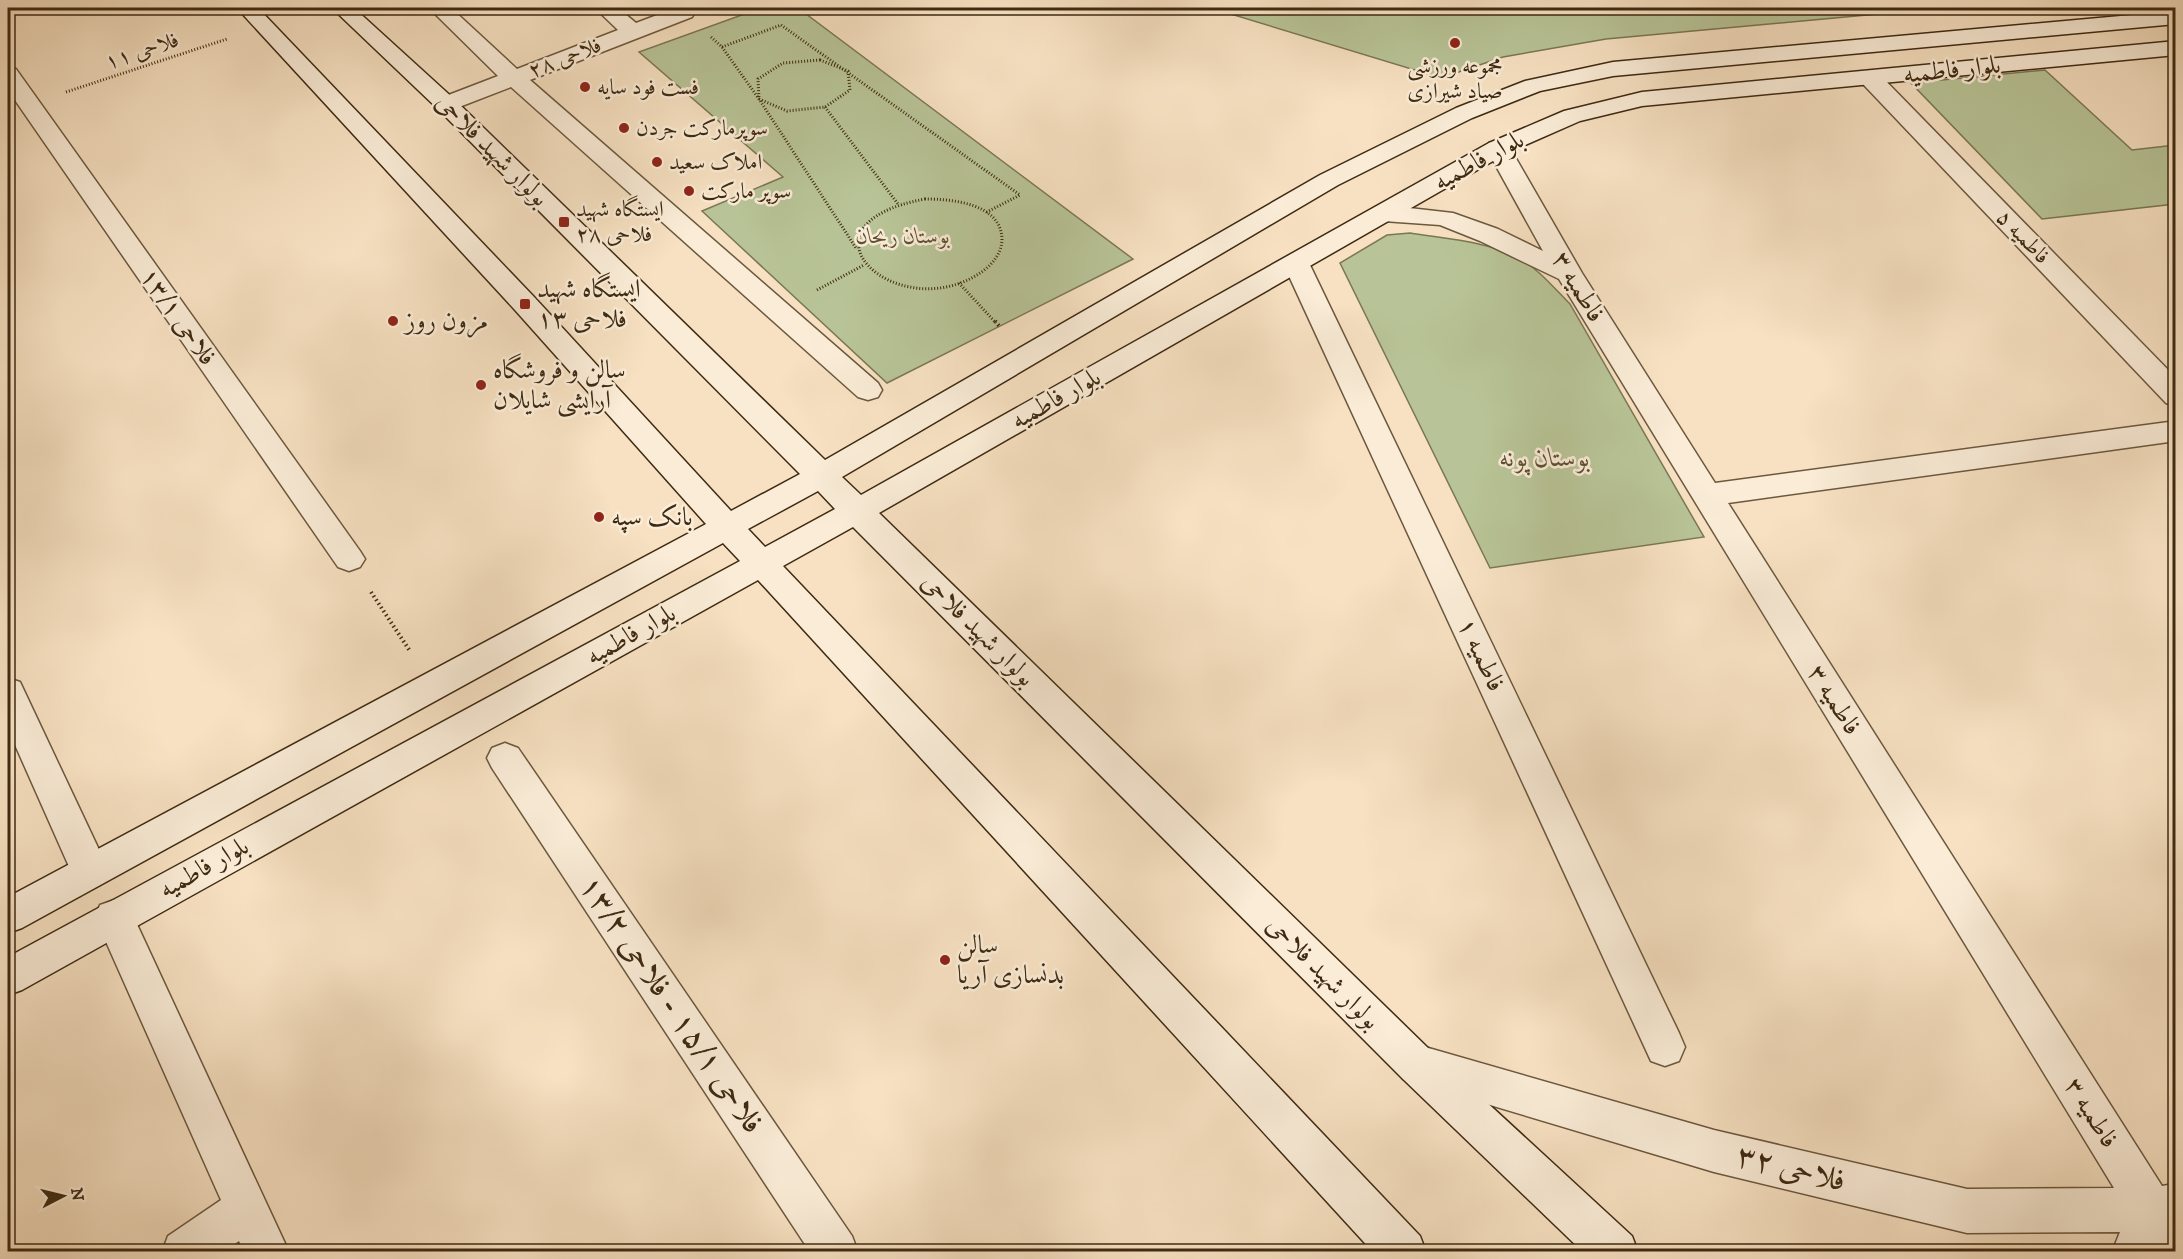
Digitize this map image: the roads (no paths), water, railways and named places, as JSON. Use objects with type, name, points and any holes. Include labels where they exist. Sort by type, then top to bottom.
[{"type":"street","name":"بولوار شهید فلاحی","points":[[342,8],[446,104],[1416,1065],[1616,1251]]},
{"type":"street","points":[[439,8],[514,78],[868,390]]},
{"type":"street","points":[[605,8],[634,32]]},
{"type":"street","name":"فلاحی ۲۸","points":[[446,104],[634,32],[680,10]]},
{"type":"street","points":[[257,17],[525,304],[727,526],[1404,1251]]},
{"type":"street","name":"بلوار فاطمیه","points":[[8,916],[821,476],[1329,180],[1464,112],[1533,86],[1613,69],[2175,17]]},
{"type":"street","name":"بلوار فاطمیه","points":[[8,977],[857,511],[1498,148],[1572,116],[1642,99],[2175,48]]},
{"type":"street","name":"فلاحی ۱۳/۱","points":[[8,74],[18,107],[349,559]]},
{"type":"street","name":"فاطمیه ۵","points":[[1870,78],[2175,396]]},
{"type":"street","name":"فاطمیه ۳","points":[[1498,148],[1569,273],[1706,495],[2163,1208],[2175,1249]]},
{"type":"street","points":[[1383,213],[1444,218],[1489,235],[1569,273]]},
{"type":"street","name":"فاطمیه ۱","points":[[1296,263],[1665,1047]]},
{"type":"street","points":[[1706,495],[2175,431]]},
{"type":"street","points":[[8,692],[90,871]]},
{"type":"street","name":"فلاحی ۱۵/۱ - فلاحی ۱۳/۲","points":[[505,758],[837,1251]]},
{"type":"street","points":[[114,917],[267,1251]]},
{"type":"street","name":"فلاحی ۳۲","points":[[1416,1065],[1714,1151],[1966,1211],[2163,1208]]},
{"type":"street","points":[[2134,1251],[2163,1208]]},
{"type":"street","points":[[184,1251],[248,1209]]},
{"type":"place","name":"مجموعه ورزشی صیاد شیرازی","points":[[1455,43]]},
{"type":"place","name":"فست فود سایه","points":[[585,87]]},
{"type":"place","name":"سوپرمارکت جردن","points":[[624,128]]},
{"type":"place","name":"املاک سعید","points":[[657,162]]},
{"type":"place","name":"سوپر مارکت","points":[[689,191]]},
{"type":"place","name":"ایستگاه شهید فلاحی ۲۸","points":[[564,222]]},
{"type":"place","name":"ایستگاه شهید فلاحی ۱۳","points":[[525,304]]},
{"type":"place","name":"مزون روز","points":[[393,321]]},
{"type":"place","name":"سالن و فروشگاه آرایشی شایلان","points":[[481,385]]},
{"type":"place","name":"بانک سپه","points":[[599,517]]},
{"type":"place","name":"سالن بدنسازی آریا","points":[[945,960]]},
{"type":"park label","name":"بوستان ریحان","points":[[903,236]]},
{"type":"park label","name":"بوستان پونه","points":[[1545,458]]}]
